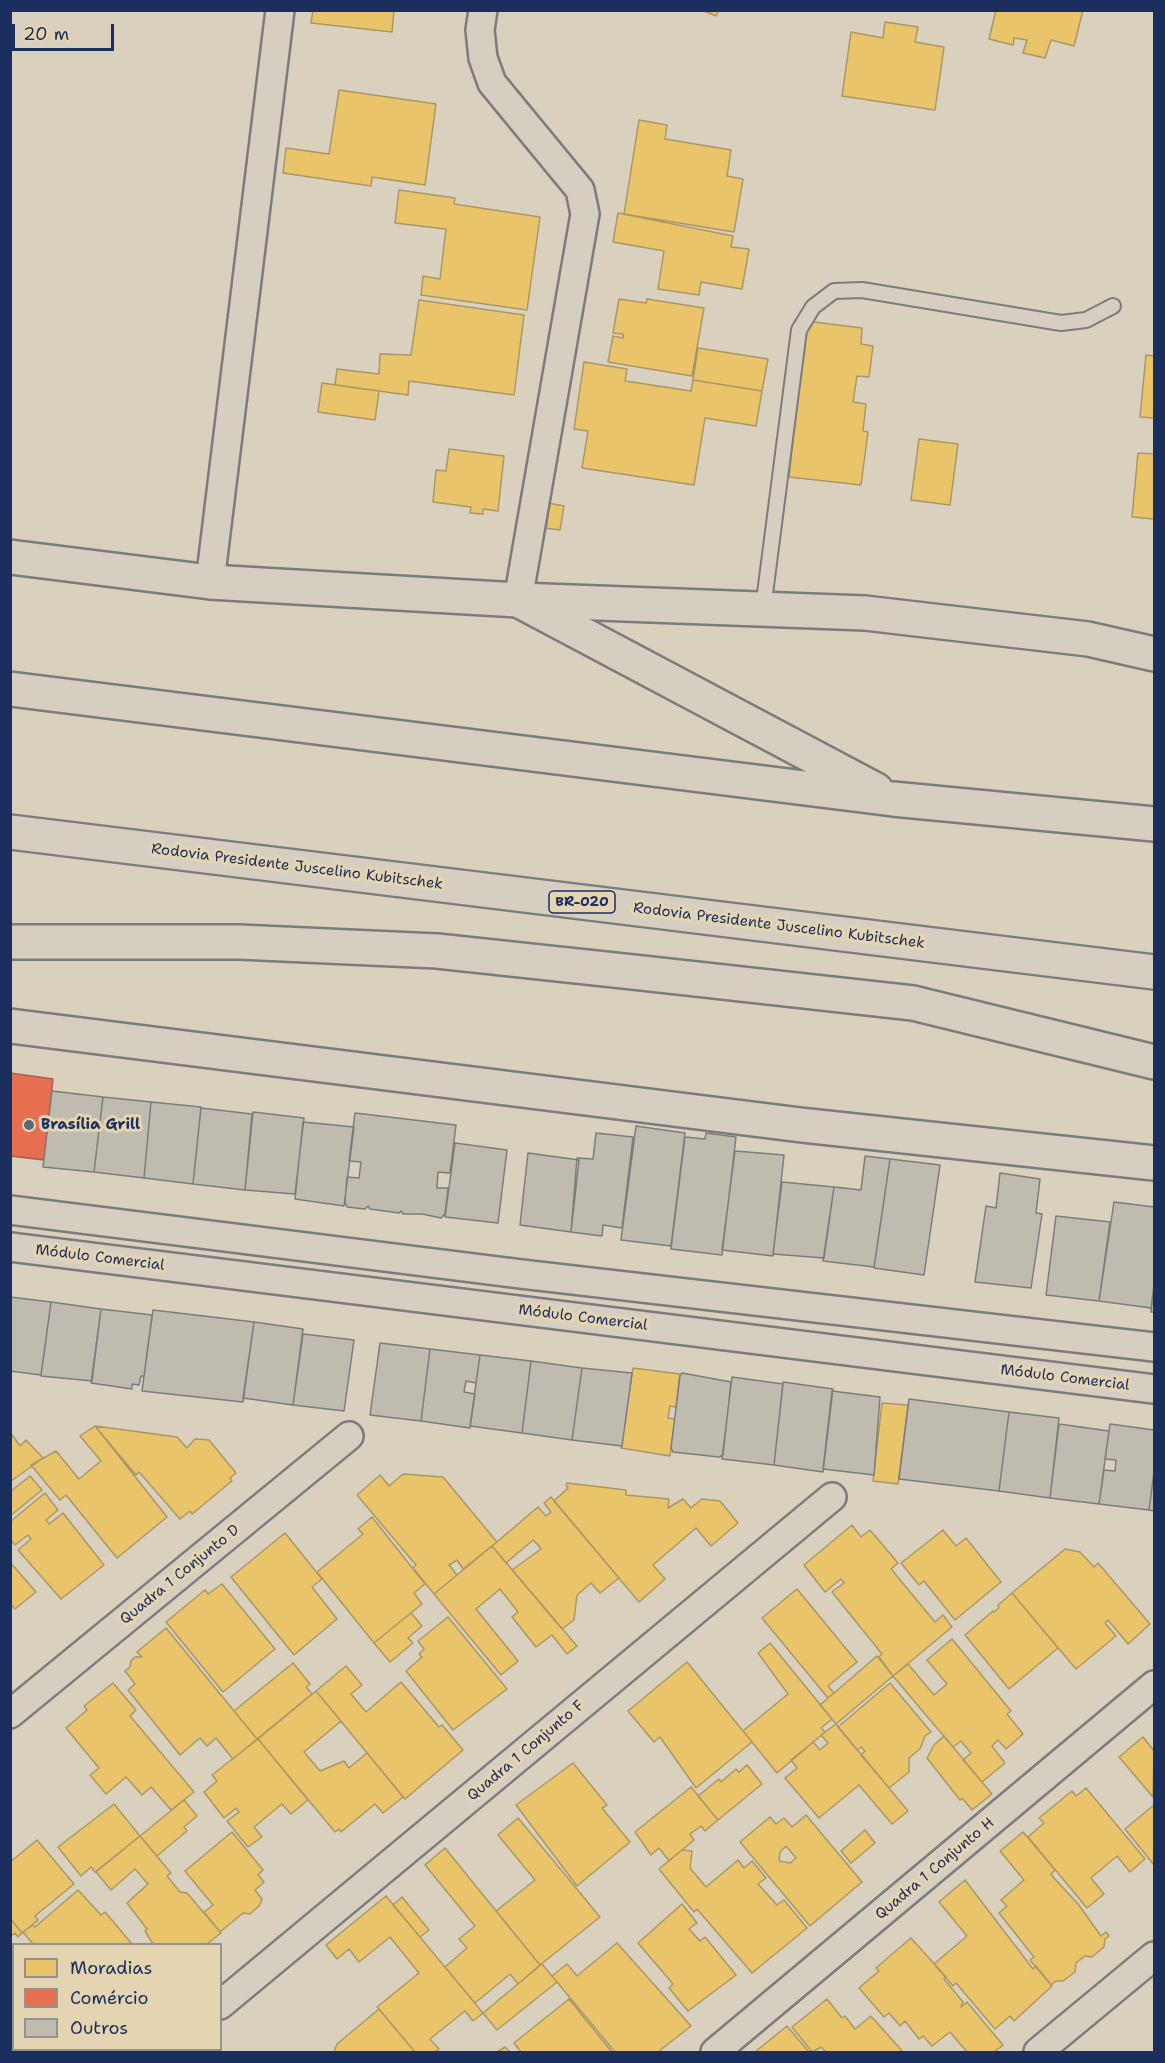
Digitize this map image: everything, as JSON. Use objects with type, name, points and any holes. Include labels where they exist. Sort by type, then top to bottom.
[{"type":"main road","points":[[10,557],[210,582],[518,600],[865,613],[1088,639],[1155,654]]},
{"type":"main road","points":[[518,600],[893,799]]},
{"type":"main road","points":[[10,689],[893,799],[1155,824]]},
{"type":"main road","name":"Rodovia Presidente Juscelino Kubitschek","points":[[10,832],[1155,972]]},
{"type":"main road","points":[[10,942],[239,942],[437,951],[913,1003],[1155,1062]]},
{"type":"main road","points":[[10,1026],[801,1125],[1155,1163]]},
{"type":"street","points":[[210,582],[280,10]]},
{"type":"street","points":[[483,10],[480,30],[483,58],[492,83],[580,190],[585,214],[518,600]]},
{"type":"street","points":[[10,1210],[521,1274],[1155,1347]]},
{"type":"street","name":"Módulo Comercial","points":[[10,1247],[1155,1389]]},
{"type":"street","points":[[517,1310],[521,1274]]},
{"type":"street","points":[[1051,1376],[1055,1336]]},
{"type":"street","name":"Quadra 1 Conjunto D","points":[[10,1714],[349,1436]]},
{"type":"street","name":"Quadra 1 Conjunto F","points":[[222,2003],[832,1497]]},
{"type":"street","name":"Quadra 1 Conjunto H","points":[[715,2052],[1155,1685]]},
{"type":"street","points":[[1038,2052],[1152,1962]]},
{"type":"lane","points":[[763,609],[799,330],[813,306],[834,291],[862,290],[1061,323],[1086,320],[1113,306]]},
{"type":"building: Moradias","points":[[313,10],[394,10],[392,32],[311,23]]},
{"type":"building: Moradias","points":[[702,10],[719,10],[716,16]]},
{"type":"building: Moradias","points":[[996,10],[1083,10],[1074,46],[1051,40],[1045,58],[1023,53],[1027,40],[1014,38],[1013,45],[989,39]]},
{"type":"building: Moradias","points":[[885,22],[918,27],[915,42],[944,47],[935,110],[842,96],[851,32],[883,38]]},
{"type":"building: Moradias","points":[[339,90],[436,104],[425,185],[372,177],[371,186],[283,173],[286,148],[329,154]]},
{"type":"building: Moradias","points":[[639,120],[667,125],[665,139],[731,150],[727,176],[743,179],[734,232],[624,214]]},
{"type":"building: Moradias","points":[[399,190],[455,198],[454,204],[540,217],[527,310],[421,295],[423,276],[440,279],[446,229],[395,223]]},
{"type":"building: Moradias","points":[[618,213],[733,236],[731,247],[749,249],[742,289],[701,282],[699,295],[658,289],[664,251],[613,242]]},
{"type":"building: Moradias","points":[[619,299],[646,303],[647,299],[704,308],[692,376],[608,362],[613,336],[623,338],[623,334],[613,333]]},
{"type":"building: Moradias","points":[[419,300],[524,315],[514,395],[409,381],[408,395],[335,385],[337,369],[379,374],[380,354],[411,355]]},
{"type":"building: Moradias","points":[[806,321],[862,328],[861,344],[873,346],[869,377],[857,376],[853,402],[866,404],[863,431],[868,432],[861,485],[789,477]]},
{"type":"building: Moradias","points":[[698,348],[768,359],[762,391],[693,380]]},
{"type":"building: Moradias","points":[[1146,355],[1154,356],[1154,418],[1140,417]]},
{"type":"building: Moradias","points":[[584,362],[627,369],[625,381],[691,391],[693,380],[762,391],[756,426],[705,418],[694,485],[582,468],[588,431],[574,429]]},
{"type":"building: Moradias","points":[[322,383],[379,391],[375,420],[318,412]]},
{"type":"building: Moradias","points":[[919,439],[958,444],[950,505],[911,500]]},
{"type":"building: Moradias","points":[[449,449],[504,456],[498,511],[483,509],[483,514],[470,513],[471,507],[433,502],[436,470],[446,471]]},
{"type":"building: Moradias","points":[[1138,453],[1154,454],[1154,519],[1132,517]]},
{"type":"building: Moradias","points":[[543,502],[564,506],[560,530],[538,527]]},
{"type":"building: Moradias","points":[[633,1368],[680,1374],[676,1407],[670,1406],[668,1418],[675,1419],[670,1456],[621,1448]]},
{"type":"building: Moradias","points":[[882,1403],[908,1405],[898,1484],[873,1481]]},
{"type":"building: Moradias","points":[[95,1426],[167,1517],[117,1558],[66,1495],[60,1500],[31,1465],[56,1451],[79,1479],[101,1461],[80,1436]]},
{"type":"building: Moradias","points":[[95,1426],[177,1437],[187,1448],[195,1439],[209,1440],[236,1473],[230,1478],[232,1481],[192,1514],[190,1511],[180,1519],[139,1472],[136,1475]]},
{"type":"building: Moradias","points":[[10,1432],[20,1446],[26,1440],[43,1458],[10,1482]]},
{"type":"building: Moradias","points":[[403,1474],[443,1477],[497,1542],[463,1569],[457,1560],[449,1565],[457,1575],[434,1594],[413,1568],[416,1565],[357,1495],[380,1475],[389,1486]]},
{"type":"building: Moradias","points":[[30,1476],[42,1490],[10,1516],[10,1492]]},
{"type":"building: Moradias","points":[[567,1483],[626,1490],[626,1495],[669,1499],[668,1508],[683,1499],[691,1508],[702,1499],[720,1501],[738,1523],[711,1546],[696,1528],[653,1565],[665,1579],[639,1602],[554,1501],[568,1488]]},
{"type":"building: Moradias","points":[[45,1493],[58,1510],[46,1520],[49,1524],[63,1513],[104,1565],[61,1599],[18,1550],[31,1539],[28,1535],[15,1545],[10,1539],[10,1522]]},
{"type":"building: Moradias","points":[[551,1497],[619,1578],[600,1593],[591,1583],[577,1595],[574,1620],[562,1629],[512,1570],[541,1549],[539,1546],[533,1540],[506,1563],[492,1546],[538,1507],[546,1516],[551,1512],[544,1503]]},
{"type":"building: Moradias","points":[[372,1517],[425,1584],[414,1593],[422,1604],[374,1643],[317,1572],[363,1534],[358,1529]]},
{"type":"building: Moradias","points":[[852,1525],[861,1537],[870,1530],[898,1563],[891,1569],[935,1622],[943,1615],[952,1627],[893,1676],[879,1657],[882,1654],[832,1592],[844,1583],[841,1579],[825,1592],[804,1565]]},
{"type":"building: Moradias","points":[[943,1530],[956,1546],[966,1538],[1001,1582],[955,1620],[924,1581],[919,1585],[901,1563]]},
{"type":"building: Moradias","points":[[285,1533],[322,1579],[312,1587],[337,1619],[294,1655],[231,1577]]},
{"type":"building: Moradias","points":[[492,1546],[577,1646],[567,1654],[552,1635],[536,1647],[512,1617],[518,1612],[500,1589],[476,1609],[518,1661],[501,1675],[434,1594]]},
{"type":"building: Moradias","points":[[1065,1549],[1080,1552],[1094,1567],[1098,1563],[1150,1624],[1128,1644],[1108,1620],[1105,1623],[1116,1636],[1076,1669],[1012,1593]]},
{"type":"building: Moradias","points":[[10,1562],[36,1592],[15,1609],[10,1604]]},
{"type":"building: Moradias","points":[[222,1584],[275,1649],[223,1692],[166,1622],[205,1590],[208,1594]]},
{"type":"building: Moradias","points":[[797,1589],[857,1662],[828,1686],[834,1693],[828,1698],[762,1618]]},
{"type":"building: Moradias","points":[[1012,1593],[1058,1648],[1009,1689],[965,1635],[999,1608],[998,1605]]},
{"type":"building: Moradias","points":[[411,1613],[422,1626],[408,1638],[413,1643],[390,1662],[374,1643]]},
{"type":"building: Moradias","points":[[448,1617],[507,1689],[453,1730],[406,1671],[422,1657],[419,1654],[424,1649],[418,1641]]},
{"type":"building: Moradias","points":[[166,1628],[257,1739],[233,1759],[216,1738],[207,1746],[200,1738],[180,1755],[128,1690],[135,1684],[125,1671],[130,1667],[131,1661],[135,1657],[142,1657],[137,1652]]},
{"type":"building: Moradias","points":[[952,1639],[1011,1711],[1007,1714],[1023,1734],[1006,1749],[998,1740],[992,1746],[1005,1763],[982,1782],[963,1760],[971,1753],[961,1741],[953,1747],[893,1676],[908,1664],[934,1695],[947,1684],[927,1660]]},
{"type":"building: Moradias","points":[[770,1643],[832,1719],[821,1728],[825,1732],[777,1773],[743,1731],[788,1694],[758,1653]]},
{"type":"building: Moradias","points":[[877,1656],[893,1676],[836,1724],[820,1705]]},
{"type":"building: Moradias","points":[[687,1662],[752,1742],[696,1788],[660,1737],[654,1742],[628,1711]]},
{"type":"building: Moradias","points":[[293,1663],[310,1684],[306,1687],[312,1694],[257,1739],[234,1711]]},
{"type":"building: Moradias","points":[[346,1666],[362,1685],[351,1694],[366,1712],[401,1682],[439,1727],[442,1725],[463,1750],[405,1799],[316,1691]]},
{"type":"building: Moradias","points":[[113,1683],[136,1710],[130,1716],[194,1792],[171,1810],[151,1787],[142,1795],[126,1777],[106,1794],[90,1775],[99,1768],[66,1728],[87,1710],[84,1706]]},
{"type":"building: Moradias","points":[[890,1683],[931,1732],[925,1736],[920,1749],[909,1758],[909,1772],[889,1788],[861,1755],[865,1751],[861,1747],[857,1750],[838,1727]]},
{"type":"building: Moradias","points":[[316,1691],[341,1721],[304,1752],[320,1771],[344,1761],[349,1768],[367,1753],[403,1797],[383,1813],[375,1804],[341,1832],[339,1829],[335,1832],[258,1739]]},
{"type":"building: Moradias","points":[[836,1724],[908,1811],[892,1824],[859,1785],[819,1818],[785,1778],[797,1768],[791,1760],[813,1742],[820,1750],[828,1743],[821,1735]]},
{"type":"building: Moradias","points":[[944,1736],[992,1794],[972,1810],[962,1798],[960,1800],[927,1758],[934,1745]]},
{"type":"building: Moradias","points":[[1143,1737],[1154,1751],[1153,1797],[1119,1757]]},
{"type":"building: Moradias","points":[[258,1739],[308,1800],[291,1814],[282,1804],[254,1827],[262,1837],[248,1847],[227,1821],[239,1812],[236,1808],[224,1818],[204,1792],[217,1781],[212,1775]]},
{"type":"building: Moradias","points":[[573,1763],[607,1805],[602,1808],[630,1842],[577,1886],[516,1805]]},
{"type":"building: Moradias","points":[[747,1765],[762,1784],[718,1820],[698,1796],[719,1779],[721,1782],[736,1769],[739,1772]]},
{"type":"building: Moradias","points":[[691,1787],[718,1820],[705,1831],[701,1826],[690,1834],[694,1840],[669,1861],[659,1848],[651,1855],[635,1832]]},
{"type":"building: Moradias","points":[[1086,1788],[1145,1859],[1130,1872],[1117,1856],[1091,1878],[1104,1894],[1087,1908],[1028,1837],[1044,1823],[1039,1818],[1072,1791],[1076,1796]]},
{"type":"building: Moradias","points":[[184,1800],[197,1816],[184,1827],[187,1831],[157,1856],[140,1836]]},
{"type":"building: Moradias","points":[[114,1804],[140,1836],[95,1872],[91,1867],[81,1876],[58,1847]]},
{"type":"building: Moradias","points":[[1154,1805],[1154,1865],[1125,1829]]},
{"type":"building: Moradias","points":[[806,1815],[862,1882],[810,1926],[740,1842],[770,1817],[776,1824],[784,1818],[792,1827]],"holes":[[[786,1846],[796,1858],[790,1863],[779,1861],[780,1852]]]},
{"type":"building: Moradias","points":[[518,1818],[600,1917],[540,1965],[496,1911],[535,1880],[498,1835]]},
{"type":"building: Moradias","points":[[865,1830],[875,1843],[851,1863],[841,1851]]},
{"type":"building: Moradias","points":[[232,1832],[263,1870],[258,1875],[264,1882],[255,1890],[262,1899],[259,1906],[250,1914],[243,1913],[220,1932],[204,1912],[213,1905],[185,1871]]},
{"type":"building: Moradias","points":[[1023,1832],[1055,1870],[1051,1874],[1054,1878],[1078,1904],[1101,1936],[1106,1932],[1109,1936],[1105,1939],[1104,1947],[1092,1957],[1085,1956],[1076,1963],[1075,1972],[1063,1981],[1056,1981],[1051,1985],[1030,1960],[1034,1957],[999,1913],[1007,1906],[1001,1900],[1024,1880],[1000,1851]]},
{"type":"building: Moradias","points":[[140,1836],[171,1873],[167,1876],[180,1892],[187,1893],[221,1933],[208,1943],[152,1943],[145,1931],[147,1929],[127,1903],[148,1884],[135,1869],[111,1890],[96,1872]]},
{"type":"building: Moradias","points":[[37,1840],[74,1884],[35,1916],[38,1920],[22,1933],[10,1918],[10,1862]]},
{"type":"building: Moradias","points":[[445,1848],[540,1965],[518,1984],[510,1974],[475,2003],[445,1967],[467,1948],[459,1939],[475,1926],[425,1865]]},
{"type":"building: Moradias","points":[[682,1850],[692,1851],[690,1868],[706,1887],[738,1860],[744,1868],[752,1861],[766,1878],[758,1884],[777,1905],[784,1900],[807,1928],[752,1973],[697,1909],[694,1912],[659,1869]]},
{"type":"building: Moradias","points":[[965,1880],[1033,1969],[1036,1966],[1052,1986],[1014,2021],[1010,2016],[995,2029],[956,1983],[953,1986],[934,1964],[967,1936],[939,1902]]},
{"type":"building: Moradias","points":[[78,1890],[101,1915],[105,1912],[131,1943],[32,1943],[23,1932],[33,1925],[35,1927]]},
{"type":"building: Moradias","points":[[386,1896],[483,2013],[473,2021],[465,2011],[430,2039],[439,2049],[435,2052],[415,2052],[377,2007],[419,1973],[390,1937],[359,1962],[349,1949],[337,1959],[326,1945]]},
{"type":"building: Moradias","points":[[402,1897],[429,1930],[420,1937],[393,1905]]},
{"type":"building: Moradias","points":[[682,1904],[697,1923],[689,1929],[700,1941],[705,1937],[736,1975],[688,2011],[669,1988],[673,1984],[638,1943]]},
{"type":"building: Moradias","points":[[10,1918],[22,1933],[18,1937],[15,1933],[10,1937]]},
{"type":"building: Moradias","points":[[911,1938],[946,1977],[944,1979],[963,2002],[961,2007],[967,2002],[1003,2045],[994,2052],[967,2052],[950,2032],[932,2046],[923,2036],[919,2039],[905,2021],[900,2026],[889,2013],[884,2017],[859,1988],[879,1971],[876,1968]]},
{"type":"building: Moradias","points":[[617,1943],[691,2026],[658,2052],[615,2052],[552,1976],[567,1964],[577,1976]]},
{"type":"building: Moradias","points":[[542,1964],[557,1982],[497,2030],[483,2013]]},
{"type":"building: Moradias","points":[[12,1996],[12,2017],[10,2015],[10,1997]]},
{"type":"building: Moradias","points":[[569,1999],[612,2052],[521,2052],[514,2043]]},
{"type":"building: Moradias","points":[[827,1999],[842,2018],[845,2016],[855,2029],[871,2016],[903,2052],[826,2052],[821,2047],[812,2052],[792,2027]]},
{"type":"building: Moradias","points":[[379,2009],[415,2052],[334,2052],[337,2044]]},
{"type":"building: Moradias","points":[[787,2026],[809,2052],[755,2052]]},
{"type":"building: Moradias","points":[[505,2047],[510,2052],[497,2052]]},
{"type":"building: Moradias","points":[[40,2051],[82,2051],[81,2052]]},
{"type":"building: Comércio","name":"Brasília Grill","points":[[10,1073],[53,1079],[44,1160],[10,1156]]},
{"type":"building: Outros","points":[[52,1091],[103,1097],[94,1172],[43,1167]]},
{"type":"building: Outros","points":[[103,1097],[151,1102],[144,1178],[94,1172]]},
{"type":"building: Outros","points":[[151,1102],[201,1107],[193,1184],[144,1178]]},
{"type":"building: Outros","points":[[201,1108],[252,1114],[245,1190],[193,1184]]},
{"type":"building: Outros","points":[[253,1112],[304,1118],[295,1194],[245,1190]]},
{"type":"building: Outros","points":[[355,1113],[456,1125],[450,1173],[438,1172],[437,1188],[448,1188],[445,1214],[441,1218],[422,1214],[403,1214],[401,1211],[399,1213],[370,1209],[368,1206],[365,1209],[347,1207],[345,1202],[347,1177],[359,1178],[361,1162],[349,1161]]},
{"type":"building: Outros","points":[[303,1122],[354,1127],[344,1206],[295,1199]]},
{"type":"building: Outros","points":[[636,1126],[685,1133],[671,1246],[621,1240]]},
{"type":"building: Outros","points":[[596,1133],[633,1137],[622,1228],[603,1225],[602,1236],[571,1232],[577,1158],[593,1159]]},
{"type":"building: Outros","points":[[706,1133],[736,1137],[722,1255],[671,1249],[685,1137],[705,1139]]},
{"type":"building: Outros","points":[[455,1143],[507,1150],[498,1223],[445,1217]]},
{"type":"building: Outros","points":[[735,1151],[784,1155],[773,1256],[722,1250]]},
{"type":"building: Outros","points":[[528,1153],[579,1160],[571,1232],[520,1225]]},
{"type":"building: Outros","points":[[865,1156],[890,1159],[874,1267],[823,1261],[834,1187],[861,1190]]},
{"type":"building: Outros","points":[[890,1159],[940,1165],[924,1275],[874,1268]]},
{"type":"building: Outros","points":[[1000,1173],[1040,1179],[1036,1213],[1042,1214],[1031,1288],[975,1282],[986,1206],[996,1208]]},
{"type":"building: Outros","points":[[782,1182],[834,1187],[824,1258],[773,1254]]},
{"type":"building: Outros","points":[[1114,1202],[1154,1207],[1154,1285],[1151,1308],[1099,1301]]},
{"type":"building: Outros","points":[[1056,1216],[1110,1222],[1099,1301],[1046,1295]]},
{"type":"building: Outros","points":[[1154,1285],[1154,1312],[1151,1312]]},
{"type":"building: Outros","points":[[10,1297],[51,1302],[41,1375],[10,1371]]},
{"type":"building: Outros","points":[[51,1302],[101,1309],[92,1381],[41,1376]]},
{"type":"building: Outros","points":[[101,1309],[152,1315],[144,1376],[141,1376],[139,1385],[132,1384],[132,1389],[91,1383]]},
{"type":"building: Outros","points":[[153,1310],[254,1322],[243,1402],[142,1391]]},
{"type":"building: Outros","points":[[254,1322],[303,1329],[293,1405],[243,1398]]},
{"type":"building: Outros","points":[[303,1334],[354,1340],[344,1411],[293,1405]]},
{"type":"building: Outros","points":[[380,1343],[430,1349],[421,1421],[370,1415]]},
{"type":"building: Outros","points":[[430,1349],[480,1355],[476,1383],[466,1381],[464,1392],[475,1394],[470,1428],[421,1421]]},
{"type":"building: Outros","points":[[480,1355],[531,1361],[522,1433],[470,1426]]},
{"type":"building: Outros","points":[[531,1361],[582,1368],[572,1440],[522,1433]]},
{"type":"building: Outros","points":[[582,1368],[632,1373],[622,1446],[572,1440]]},
{"type":"building: Outros","points":[[682,1373],[731,1382],[723,1455],[719,1457],[673,1452],[671,1448]]},
{"type":"building: Outros","points":[[732,1377],[783,1384],[774,1465],[722,1459]]},
{"type":"building: Outros","points":[[783,1382],[833,1389],[823,1472],[774,1465]]},
{"type":"building: Outros","points":[[832,1391],[880,1397],[874,1475],[823,1469]]},
{"type":"building: Outros","points":[[909,1399],[1009,1412],[999,1491],[899,1479]]},
{"type":"building: Outros","points":[[1009,1412],[1059,1418],[1050,1498],[999,1491]]},
{"type":"building: Outros","points":[[1059,1424],[1109,1431],[1099,1504],[1050,1498]]},
{"type":"building: Outros","points":[[1110,1424],[1154,1430],[1154,1472],[1149,1510],[1099,1504],[1104,1470],[1115,1471],[1116,1460],[1105,1459]]},
{"type":"building: Outros","points":[[1154,1472],[1154,1511],[1149,1510]]},
{"type":"place","name":"Brasília Grill","points":[[29,1125]]}]
